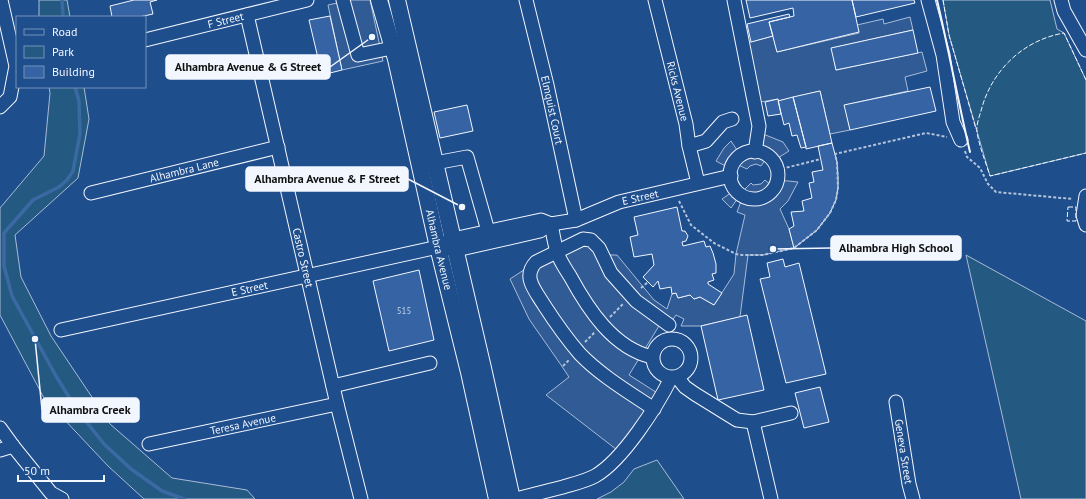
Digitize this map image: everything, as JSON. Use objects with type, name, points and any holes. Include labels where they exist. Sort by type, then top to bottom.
[{"type":"main road","name":"Alhambra Avenue","points":[[379,0],[392,48],[438,247],[469,372],[497,499]]},
{"type":"main road","name":"Alhambra Avenue","points":[[397,0],[455,244],[512,499]]},
{"type":"street","points":[[0,107],[10,98],[16,66],[1,0]]},
{"type":"street","name":"F Street","points":[[146,40],[247,15],[288,2],[307,0]]},
{"type":"street","points":[[343,0],[358,55],[392,48]]},
{"type":"street","name":"Elmquist Court","points":[[526,0],[547,85],[576,220]]},
{"type":"street","name":"Ricks Avenue","points":[[655,0],[686,124],[689,146],[698,183]]},
{"type":"street","points":[[734,0],[759,126],[755,152]]},
{"type":"street","points":[[928,0],[943,56],[953,122],[962,140]]},
{"type":"street","points":[[1061,0],[1064,11],[1086,50]]},
{"type":"street","name":"Castro Street","points":[[247,15],[337,404],[361,499]]},
{"type":"street","points":[[689,146],[706,141],[723,122],[732,119]]},
{"type":"street","name":"Alhambra Lane","points":[[91,193],[278,147]]},
{"type":"street","points":[[747,153],[762,153],[768,156],[773,161],[777,170],[778,180],[774,188],[770,193],[760,199],[753,199],[740,194],[735,190],[732,183],[732,169],[737,159],[747,153]]},
{"type":"street","points":[[435,163],[467,157],[490,236]]},
{"type":"street","name":"E Street","points":[[61,330],[490,236],[541,220],[551,224],[576,220],[618,202],[731,176]]},
{"type":"street","points":[[1085,198],[1083,215],[1086,225]]},
{"type":"street","points":[[551,224],[557,252],[583,300],[602,324],[618,340],[641,354],[652,357]]},
{"type":"street","points":[[654,409],[610,379],[581,355],[558,326],[532,285],[530,276],[531,268],[536,262],[583,239],[590,240],[599,248],[611,273],[636,301],[669,325]]},
{"type":"street","points":[[668,339],[681,341],[690,350],[691,357],[690,363],[683,374],[674,377],[665,376],[655,369],[652,357],[657,345],[668,339]]},
{"type":"street","points":[[333,386],[430,363]]},
{"type":"street","points":[[516,499],[577,483],[594,477],[608,467],[628,445],[654,409],[674,377]]},
{"type":"street","points":[[674,377],[685,387],[724,412],[754,428],[791,412]]},
{"type":"street","name":"Geneva Street","points":[[896,402],[909,484],[913,499]]},
{"type":"street","name":"Teresa Avenue","points":[[149,444],[337,404]]},
{"type":"street","points":[[0,428],[50,493],[62,499]]},
{"type":"street","points":[[754,428],[771,499]]},
{"type":"street","points":[[0,450],[13,446]]},
{"type":"path","points":[[677,188],[679,200],[691,225],[714,243],[742,255],[763,255],[794,248],[817,230],[830,212],[836,200],[838,188],[837,162],[835,154],[926,134],[962,140],[967,157],[980,168],[988,184],[996,192],[1085,198]]},
{"type":"path","points":[[777,170],[821,159]]},
{"type":"green space","points":[[39,0],[67,0],[70,16],[39,16]]},
{"type":"green space","points":[[943,0],[1050,0],[1057,29],[1064,33],[1086,80],[1086,153],[990,176],[949,35]]},
{"type":"green space","points":[[49,88],[84,88],[89,119],[78,178],[15,235],[21,277],[51,336],[110,424],[172,478],[247,490],[255,499],[144,499],[108,466],[44,398],[0,315],[0,208],[44,156],[50,93]]},
{"type":"green space","points":[[966,255],[1086,321],[1086,499],[1021,499]]},
{"type":"green space","points":[[657,460],[684,499],[597,499],[611,492],[624,482],[634,469]]},
{"type":"shaded area","points":[[351,0],[370,0],[383,61],[342,70],[328,5]]},
{"type":"shaded area","points":[[910,17],[913,30],[832,48],[836,70],[922,52],[927,71],[905,77],[908,91],[845,105],[850,130],[830,134],[820,91],[778,101],[778,99],[755,103],[743,44],[773,36],[777,52],[859,33],[857,25],[883,19],[884,24]]},
{"type":"shaded area","points":[[763,134],[783,142],[789,151],[773,161],[768,156],[761,166],[756,164],[747,169],[734,163],[731,169],[716,161],[724,148],[731,141],[741,156],[747,153],[762,153]]},
{"type":"shaded area","points":[[765,180],[774,188],[778,180],[798,182],[788,201],[780,209],[789,229],[794,248],[763,255],[748,255],[740,317],[701,326],[681,326],[684,319],[676,315],[669,325],[662,321],[629,375],[662,396],[621,453],[546,395],[569,377],[529,319],[510,279],[536,262],[583,239],[602,255],[617,255],[654,300],[667,309],[672,294],[676,293],[678,298],[690,295],[694,299],[700,297],[714,305],[734,274],[736,254],[745,215],[737,212],[743,196],[740,195],[731,208],[722,199],[735,190],[740,194],[751,183],[753,185],[761,184]]},
{"type":"building","points":[[134,0],[157,0],[150,2],[153,14],[144,16],[112,16],[110,6]]},
{"type":"building","points":[[746,0],[852,0],[859,32],[777,52],[769,22],[794,16],[793,8],[750,18]]},
{"type":"building","points":[[852,0],[914,0],[915,3],[856,17]]},
{"type":"building","points":[[789,14],[790,17],[769,22],[773,36],[751,42],[747,24]]},
{"type":"building","points":[[330,16],[342,70],[322,75],[309,20]]},
{"type":"building","points":[[913,30],[918,53],[836,70],[831,48]]},
{"type":"building","points":[[930,87],[936,111],[850,130],[844,105]]},
{"type":"building","points":[[820,91],[832,143],[806,149],[793,97]]},
{"type":"building","points":[[793,97],[806,147],[801,148],[797,135],[792,136],[789,123],[784,125],[778,101]]},
{"type":"building","points":[[778,99],[781,114],[768,116],[765,102]]},
{"type":"building","points":[[467,105],[473,131],[440,138],[434,112]]},
{"type":"building","points":[[832,143],[837,162],[838,188],[836,200],[830,213],[817,230],[794,248],[789,229],[794,226],[791,212],[804,211],[802,201],[812,198],[809,183],[814,182],[812,172],[823,170],[818,146]]},
{"type":"building","points":[[677,207],[682,231],[685,231],[688,236],[686,241],[682,242],[683,246],[704,241],[706,247],[710,246],[713,253],[716,264],[716,273],[712,274],[714,280],[708,282],[708,284],[722,293],[714,305],[700,297],[694,299],[690,295],[678,298],[676,293],[672,294],[671,287],[660,289],[658,281],[653,287],[643,277],[654,265],[652,254],[634,257],[630,237],[638,235],[634,217]]},
{"type":"building","points":[[783,259],[785,267],[799,263],[826,374],[786,383],[760,279],[770,277],[767,263]]},
{"type":"building","points":[[419,270],[434,340],[389,351],[373,281]]},
{"type":"building","points":[[747,315],[764,390],[718,400],[701,326]]},
{"type":"building","points":[[820,387],[829,422],[804,428],[795,393]]},
{"type":"waterway","points":[[62,0],[63,16]]},
{"type":"waterway","points":[[75,88],[79,101],[80,134],[73,171],[67,180],[59,187],[33,200],[4,233],[4,266],[12,296],[56,376],[77,410],[104,444],[131,469],[162,491],[184,499]]},
{"type":"fence","points":[[943,0],[949,35],[976,129]]},
{"type":"fence","points":[[1086,80],[1064,33],[1049,37],[1022,50],[1001,71],[992,83],[986,96],[977,124],[979,143],[990,176],[1086,153]]},
{"type":"fence","points":[[1068,207],[1076,207],[1076,221],[1067,221],[1068,207]]},
{"type":"wall","points":[[937,0],[970,152]]},
{"type":"place","name":"Alhambra Avenue & G Street","points":[[372,37]]},
{"type":"place","name":"Alhambra Avenue & F Street","points":[[462,207]]},
{"type":"place","name":"Alhambra High School","points":[[773,249]]},
{"type":"place","name":"Alhambra Creek","points":[[35,339]]}]
